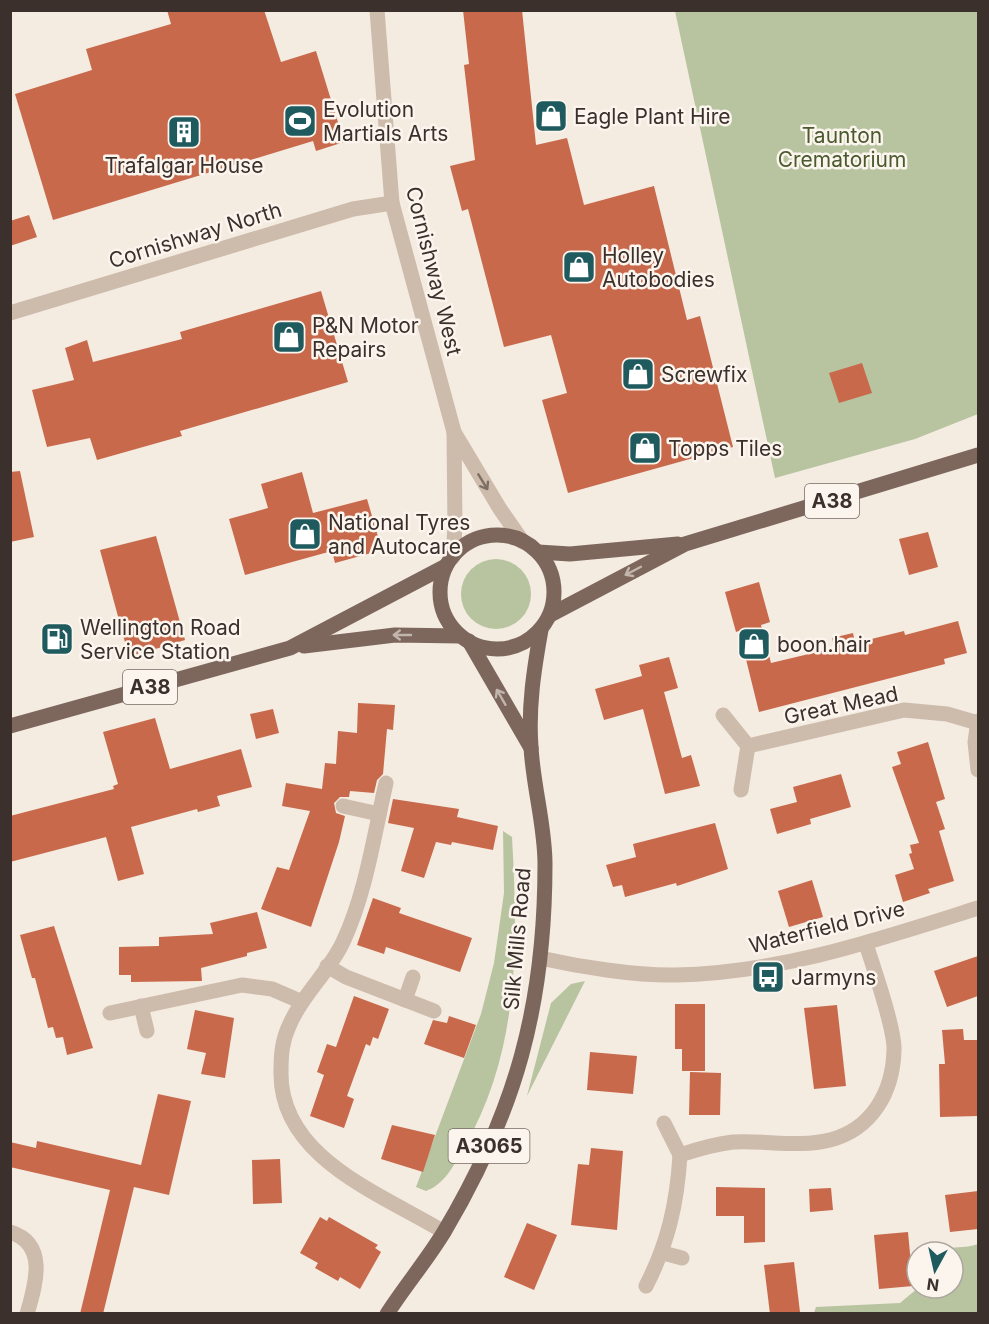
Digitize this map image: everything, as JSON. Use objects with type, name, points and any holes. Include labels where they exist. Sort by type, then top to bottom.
[{"type":"main road","name":"A38","points":[[550,615],[685,544],[978,455]]},
{"type":"main road","name":"A38","points":[[10,726],[290,648],[395,635],[465,639],[488,648],[507,648],[525,642],[541,630],[550,615],[554,588],[549,569],[538,552],[523,542],[505,536],[485,537],[467,544],[450,562],[290,648]]},
{"type":"main road","name":"A38","points":[[538,552],[570,555],[685,544]]},
{"type":"main road","points":[[450,562],[441,585],[441,604],[448,621],[465,639]]},
{"type":"main road","name":"Silk Mills Road","points":[[387,1314],[444,1233],[498,1128],[521,1065],[534,1011],[540,958],[545,862],[542,821],[531,748],[531,683],[541,630]]},
{"type":"main road","name":"Silk Mills Road","points":[[465,639],[531,748]]},
{"type":"street","name":"Cornishway West","points":[[377,10],[392,203],[454,432],[455,527],[450,562]]},
{"type":"street","name":"Cornishway North","points":[[10,313],[353,209],[392,203]]},
{"type":"street","name":"Cornishway West","points":[[454,432],[500,510],[523,542]]},
{"type":"street","name":"Great Mead","points":[[748,746],[904,710],[947,714],[978,722],[975,742],[978,770]]},
{"type":"street","points":[[723,715],[748,746],[741,790]]},
{"type":"street","points":[[386,783],[356,907],[343,943],[289,1025],[282,1047],[281,1082],[288,1111],[300,1134],[321,1155],[367,1189],[444,1233]]},
{"type":"street","points":[[344,806],[379,814]]},
{"type":"street","name":"Waterfield Drive","points":[[540,958],[675,975],[739,970],[866,944],[978,908]]},
{"type":"street","points":[[680,1155],[705,1147],[735,1142],[786,1143],[830,1140],[861,1126],[880,1105],[890,1076],[894,1048],[866,944]]},
{"type":"street","points":[[327,966],[346,977],[434,1011]]},
{"type":"street","points":[[405,1000],[413,977]]},
{"type":"street","points":[[110,1013],[242,985],[272,989],[302,1002]]},
{"type":"street","points":[[141,1006],[147,1031]]},
{"type":"street","points":[[646,1286],[663,1253],[678,1186],[680,1155],[664,1123]]},
{"type":"street","points":[[10,1232],[18,1234],[30,1247],[39,1264],[27,1314]]},
{"type":"street","points":[[663,1253],[682,1258]]},
{"type":"green space","name":"Taunton Crematorium","points":[[675,11],[978,11],[978,414],[915,439],[775,478]]},
{"type":"green space","points":[[496,559],[509,562],[521,569],[528,581],[531,594],[528,607],[521,619],[509,626],[496,629],[483,626],[471,619],[464,607],[461,594],[464,581],[471,569],[483,562]]},
{"type":"green space","points":[[503,831],[512,837],[515,918],[511,997],[505,1035],[496,1073],[482,1111],[464,1148],[443,1179],[426,1191],[416,1187],[481,1014],[494,963],[504,893]]},
{"type":"green space","points":[[585,981],[527,1096],[551,1003],[571,984]]},
{"type":"green space","points":[[978,1244],[978,1313],[814,1313],[816,1307],[900,1303],[905,1299],[965,1300],[965,1246]]},
{"type":"building","name":"Trafalgar House","points":[[167,10],[264,10],[281,62],[316,51],[344,142],[316,151],[313,141],[53,220],[15,94],[92,70],[86,49],[171,24]]},
{"type":"building","points":[[463,10],[522,10],[536,145],[567,138],[584,205],[654,186],[687,320],[700,316],[733,447],[568,493],[542,400],[567,393],[551,335],[504,347],[468,209],[462,211],[450,166],[475,160],[464,65],[469,64]]},
{"type":"building","points":[[29,215],[37,237],[10,246],[10,221]]},
{"type":"building","points":[[321,291],[348,382],[180,431],[182,436],[97,460],[90,438],[47,447],[32,390],[74,380],[65,348],[87,340],[93,362],[182,339],[180,332]]},
{"type":"building","points":[[862,363],[872,393],[839,403],[829,373]]},
{"type":"building","points":[[20,471],[34,537],[10,542],[10,472]]},
{"type":"building","name":"National Tyres and Autocare","points":[[302,472],[313,513],[367,499],[382,550],[335,563],[332,551],[245,575],[229,519],[268,508],[261,484]]},
{"type":"building","points":[[928,532],[938,567],[909,575],[899,539]]},
{"type":"building","points":[[156,536],[185,640],[129,657],[100,550]]},
{"type":"building","points":[[759,582],[770,622],[761,625],[771,663],[834,648],[832,638],[853,633],[855,643],[904,631],[905,635],[958,621],[967,653],[944,659],[945,664],[759,712],[739,631],[736,632],[725,592]]},
{"type":"building","points":[[669,657],[678,688],[664,692],[682,758],[691,755],[700,786],[665,794],[643,709],[604,720],[595,689],[642,676],[639,665]]},
{"type":"building","points":[[358,703],[395,705],[393,730],[387,729],[383,774],[377,780],[374,793],[350,791],[349,797],[340,797],[334,803],[336,813],[345,816],[339,842],[311,927],[261,909],[277,867],[289,870],[310,811],[282,806],[286,783],[322,789],[325,763],[336,764],[338,731],[357,733]]},
{"type":"building","points":[[273,709],[279,733],[256,739],[250,714]]},
{"type":"building","points":[[155,718],[170,769],[241,749],[252,787],[217,796],[220,806],[198,812],[197,809],[131,827],[144,874],[118,881],[106,837],[10,862],[10,816],[114,789],[113,786],[118,784],[103,732]]},
{"type":"building","points":[[928,742],[945,799],[936,802],[945,829],[939,831],[954,881],[928,889],[930,893],[903,902],[895,875],[914,869],[909,854],[912,853],[910,845],[919,843],[892,767],[901,764],[897,752]]},
{"type":"building","points":[[841,774],[851,807],[810,819],[811,824],[777,834],[770,809],[797,802],[793,787]]},
{"type":"building","points":[[393,799],[459,809],[457,817],[498,826],[493,850],[452,842],[451,845],[436,842],[424,878],[401,871],[414,828],[388,823]]},
{"type":"building","points":[[715,823],[728,869],[677,886],[676,883],[625,897],[622,885],[613,887],[606,865],[636,857],[633,844]]},
{"type":"building","points":[[812,880],[823,917],[789,927],[778,891]]},
{"type":"building","points":[[373,898],[401,908],[399,913],[472,938],[460,972],[386,947],[384,954],[357,945]]},
{"type":"building","points":[[257,912],[267,948],[247,953],[247,956],[201,968],[202,981],[131,982],[131,975],[119,975],[119,947],[159,946],[159,937],[213,934],[210,923]]},
{"type":"building","points":[[54,926],[93,1048],[67,1055],[63,1037],[56,1038],[53,1027],[48,1028],[35,978],[32,978],[20,935]]},
{"type":"building","points":[[978,956],[978,996],[947,1007],[934,971]]},
{"type":"building","points":[[354,996],[389,1009],[378,1039],[373,1037],[370,1046],[366,1044],[347,1096],[354,1099],[344,1128],[310,1116],[324,1075],[317,1072],[327,1044],[336,1047]]},
{"type":"building","points":[[675,1004],[705,1004],[705,1071],[682,1071],[682,1049],[675,1049]]},
{"type":"building","points":[[837,1005],[846,1086],[814,1089],[804,1008]]},
{"type":"building","points":[[195,1010],[234,1018],[225,1078],[201,1074],[206,1053],[187,1049]]},
{"type":"building","points":[[449,1016],[476,1025],[464,1058],[424,1044],[433,1020],[447,1023]]},
{"type":"building","points":[[963,1029],[964,1040],[978,1040],[978,1116],[940,1117],[939,1064],[945,1064],[942,1030]]},
{"type":"building","points":[[590,1052],[637,1056],[633,1094],[587,1090]]},
{"type":"building","points":[[690,1072],[721,1073],[720,1115],[689,1115]]},
{"type":"building","points":[[158,1094],[191,1101],[169,1195],[134,1187],[103,1314],[80,1314],[110,1190],[10,1167],[10,1142],[36,1148],[37,1141],[141,1165]]},
{"type":"building","points":[[392,1125],[435,1135],[423,1172],[381,1159]]},
{"type":"building","points":[[591,1148],[623,1151],[617,1230],[571,1225],[578,1164],[589,1165]]},
{"type":"building","points":[[280,1159],[282,1203],[253,1204],[252,1160]]},
{"type":"building","points":[[716,1187],[765,1188],[765,1242],[744,1243],[744,1216],[716,1216]]},
{"type":"building","points":[[831,1188],[833,1210],[810,1212],[809,1189]]},
{"type":"building","points":[[978,1191],[978,1229],[950,1232],[945,1195]]},
{"type":"building","points":[[320,1217],[327,1221],[329,1217],[378,1245],[375,1248],[381,1252],[360,1289],[340,1277],[338,1281],[315,1268],[318,1263],[300,1253]]},
{"type":"building","points":[[527,1223],[557,1235],[534,1290],[504,1277]]},
{"type":"building","points":[[908,1232],[909,1240],[905,1240],[905,1287],[879,1289],[874,1235]]},
{"type":"building","points":[[794,1262],[800,1312],[770,1314],[764,1265]]},
{"type":"place","name":"Eagle Plant Hire","points":[[551,116]]},
{"type":"place","name":"Evolution Martials Arts","points":[[300,121]]},
{"type":"place","name":"Trafalgar House","points":[[184,132]]},
{"type":"place","name":"Holley Autobodies","points":[[579,267]]},
{"type":"place","name":"P&N Motor Repairs","points":[[289,337]]},
{"type":"place","name":"Screwfix","points":[[638,374]]},
{"type":"place","name":"Topps Tiles","points":[[645,448]]},
{"type":"place","name":"National Tyres and Autocare","points":[[305,534]]},
{"type":"place","name":"Wellington Road Service Station","points":[[57,639]]},
{"type":"place","name":"boon.hair","points":[[754,644]]},
{"type":"place","name":"Jarmyns","points":[[768,977]]}]
